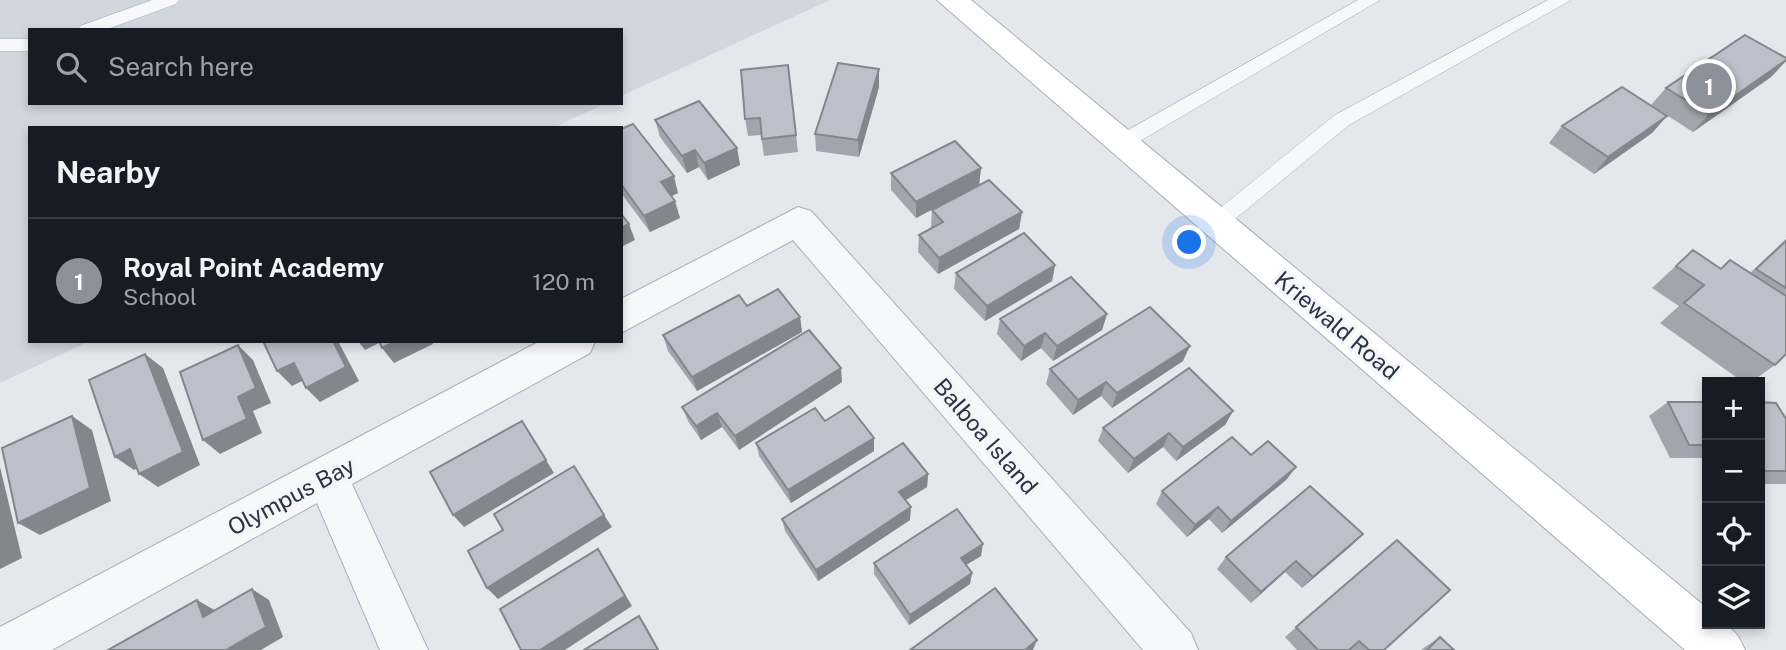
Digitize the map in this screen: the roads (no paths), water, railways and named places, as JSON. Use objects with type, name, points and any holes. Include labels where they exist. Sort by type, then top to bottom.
[{"type":"street","name":"Kriewald Road","points":[[952,0],[1721,650]]},
{"type":"street","name":"Balboa Island","points":[[623,316],[798,221],[1174,650]]},
{"type":"street","name":"Olympus Bay","points":[[5,650],[572,343]]},
{"type":"street","points":[[327,476],[404,650]]},
{"type":"lane","points":[[92,28],[170,0]]},
{"type":"lane","points":[[1121,143],[1371,0]]},
{"type":"lane","points":[[1216,223],[1342,120],[1562,0]]},
{"type":"lane","points":[[0,45],[28,45]]},
{"type":"place","name":"Royal Point Academy","points":[[1709,86]]}]
